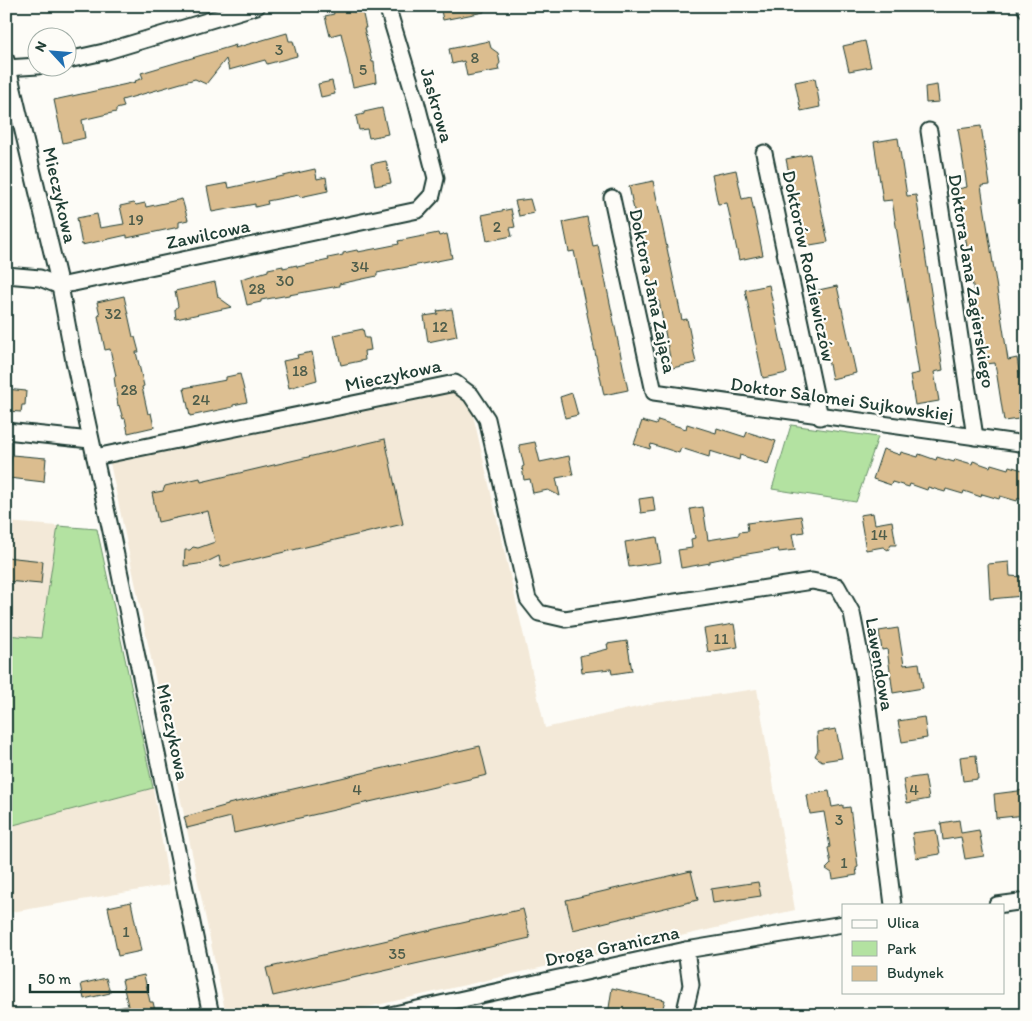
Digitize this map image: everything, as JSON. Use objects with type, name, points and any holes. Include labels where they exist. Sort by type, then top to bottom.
[{"type":"street","points":[[78,58],[104,52],[257,6]]},
{"type":"street","name":"Jaskrowa","points":[[387,6],[416,101],[436,178],[432,195],[418,210]]},
{"type":"street","points":[[7,65],[28,66]]},
{"type":"street","name":"Mieczykowa","points":[[7,65],[60,286],[90,440],[211,1015]]},
{"type":"street","name":"Doktora Jana Zagierskiego","points":[[929,131],[975,437]]},
{"type":"street","name":"Doktorów Rodziewiczów","points":[[764,153],[820,416]]},
{"type":"street","name":"Doktora Jana Zająca","points":[[612,198],[654,392]]},
{"type":"street","name":"Zawilcowa","points":[[60,286],[418,210]]},
{"type":"street","points":[[6,274],[40,278],[60,286]]},
{"type":"street","name":"Mieczykowa","points":[[95,457],[455,383],[471,395],[487,419],[528,599],[539,613],[565,619],[685,601]]},
{"type":"street","name":"Doktor Salomei Sujkowskiej","points":[[654,392],[1026,444]]},
{"type":"street","points":[[6,432],[90,440]]},
{"type":"street","name":"Lawendowa","points":[[685,601],[812,581],[837,586],[852,613],[864,675],[893,904]]},
{"type":"street","points":[[1002,904],[1026,900]]},
{"type":"street","name":"Droga Graniczna","points":[[390,1015],[686,950],[842,924]]},
{"type":"street","points":[[684,1015],[691,985],[686,950]]},
{"type":"shaded area","points":[[453,388],[471,406],[545,728],[655,703],[757,689],[795,910],[333,1015],[226,1015],[110,463],[126,457]]},
{"type":"shaded area","points":[[6,522],[97,529],[153,788],[169,885],[6,913]]},
{"type":"shaded area","points":[[6,970],[15,1015],[6,1015]]},
{"type":"green space","points":[[791,425],[878,437],[856,502],[772,489]]},
{"type":"green space","points":[[58,526],[97,529],[153,788],[6,827],[6,635],[41,638]]},
{"type":"building","points":[[353,6],[354,12],[362,10],[366,28],[364,28],[372,62],[374,62],[376,82],[353,87],[341,33],[330,36],[325,16],[334,14],[333,10]]},
{"type":"building","points":[[440,6],[483,6],[484,12],[443,20]]},
{"type":"building","points":[[287,33],[289,41],[293,41],[297,56],[267,64],[265,60],[229,70],[226,59],[206,84],[195,79],[122,100],[124,107],[116,109],[116,112],[82,120],[85,138],[63,143],[54,100],[136,82],[143,78],[141,73],[236,45],[235,48]]},
{"type":"building","points":[[489,41],[491,48],[498,53],[499,70],[467,76],[464,61],[452,64],[449,49]]},
{"type":"building","points":[[865,41],[871,67],[849,71],[843,46]]},
{"type":"building","points":[[815,78],[820,107],[801,111],[795,82]]},
{"type":"building","points":[[332,81],[335,94],[321,97],[318,84]]},
{"type":"building","points":[[937,85],[939,102],[926,103],[925,87]]},
{"type":"building","points":[[382,108],[388,134],[369,138],[367,129],[359,130],[356,116]]},
{"type":"building","points":[[981,126],[990,185],[981,186],[1008,360],[1017,358],[1026,413],[1026,418],[1004,421],[995,363],[985,364],[958,189],[967,187],[958,129]]},
{"type":"building","points":[[898,138],[907,196],[916,195],[943,370],[934,372],[939,401],[915,405],[910,375],[919,373],[892,200],[883,201],[874,142]]},
{"type":"building","points":[[810,154],[828,242],[804,246],[786,159]]},
{"type":"building","points":[[386,161],[391,183],[375,186],[371,164]]},
{"type":"building","points":[[315,169],[317,179],[326,177],[328,191],[267,201],[268,204],[255,207],[255,204],[212,212],[207,187],[228,183],[229,188]]},
{"type":"building","points":[[736,170],[742,199],[751,197],[763,255],[739,260],[727,203],[718,204],[712,175]]},
{"type":"building","points":[[653,181],[682,320],[687,319],[696,363],[672,368],[659,301],[653,302],[629,186]]},
{"type":"building","points":[[182,199],[188,220],[179,222],[179,227],[127,238],[127,235],[82,245],[77,218],[97,214],[100,228],[124,224],[120,206],[145,203],[146,207]]},
{"type":"building","points":[[530,199],[534,213],[519,216],[515,201]]},
{"type":"building","points":[[511,209],[515,227],[510,228],[512,236],[487,241],[482,215]]},
{"type":"building","points":[[587,217],[593,246],[598,245],[628,390],[604,395],[574,251],[569,252],[563,222]]},
{"type":"building","points":[[438,233],[439,236],[447,234],[452,258],[377,273],[377,276],[339,284],[339,286],[261,300],[261,302],[247,305],[241,279],[268,271],[268,269],[297,265],[297,267],[329,260],[328,258],[343,255],[343,253],[399,244],[398,241]]},
{"type":"building","points":[[215,282],[218,297],[232,307],[176,319],[175,310],[178,306],[175,291]]},
{"type":"building","points":[[769,285],[787,373],[763,378],[745,290]]},
{"type":"building","points":[[837,286],[856,373],[832,379],[814,291]]},
{"type":"building","points":[[124,296],[133,337],[135,337],[139,352],[136,352],[148,414],[151,413],[154,427],[128,433],[125,418],[123,419],[118,406],[114,377],[116,376],[110,349],[105,350],[97,302]]},
{"type":"building","points":[[452,309],[457,336],[428,342],[424,316],[438,314],[437,311]]},
{"type":"building","points":[[363,329],[365,338],[369,338],[371,350],[364,351],[365,360],[341,365],[334,335]]},
{"type":"building","points":[[312,352],[317,380],[289,388],[283,361],[298,358],[297,355]]},
{"type":"building","points":[[240,374],[247,402],[233,405],[233,407],[190,416],[184,388],[226,380],[226,377]]},
{"type":"building","points":[[6,389],[26,391],[25,405],[22,405],[21,412],[6,411]]},
{"type":"building","points":[[572,393],[578,415],[565,418],[560,397]]},
{"type":"building","points":[[658,420],[686,429],[687,424],[716,433],[717,428],[745,437],[747,432],[776,441],[768,464],[740,455],[739,460],[710,451],[709,457],[681,448],[679,453],[651,444],[650,449],[634,444],[642,421],[656,425]]},
{"type":"building","points":[[385,439],[403,524],[221,567],[219,556],[205,563],[184,566],[185,550],[215,542],[208,511],[158,522],[152,493],[163,491],[165,486],[200,478],[201,482]]},
{"type":"building","points":[[535,442],[540,462],[569,456],[573,475],[556,478],[560,496],[548,490],[533,493],[530,479],[524,480],[522,467],[524,466],[519,445]]},
{"type":"building","points":[[883,449],[900,455],[901,452],[918,457],[919,454],[936,460],[937,457],[954,462],[955,459],[972,464],[973,461],[990,467],[991,464],[1008,469],[1009,466],[1026,471],[1026,501],[1018,498],[1017,501],[1000,496],[999,499],[982,494],[981,497],[964,491],[963,494],[946,489],[945,492],[928,487],[927,490],[910,484],[909,487],[892,482],[891,485],[873,479]]},
{"type":"building","points":[[12,455],[46,458],[44,482],[9,478]]},
{"type":"building","points":[[653,497],[655,511],[641,513],[639,499]]},
{"type":"building","points":[[703,507],[708,540],[739,535],[739,532],[748,531],[747,523],[801,516],[804,532],[792,534],[795,550],[779,552],[778,549],[681,568],[678,550],[692,548],[691,539],[695,538],[690,509]]},
{"type":"building","points":[[873,513],[875,524],[892,521],[896,545],[891,545],[888,550],[883,547],[866,550],[860,515]]},
{"type":"building","points":[[657,537],[661,562],[629,567],[625,542]]},
{"type":"building","points":[[6,557],[43,561],[41,584],[6,581]]},
{"type":"building","points":[[1009,562],[1010,576],[1022,577],[1023,596],[990,599],[988,564]]},
{"type":"building","points":[[734,624],[738,647],[708,652],[704,629]]},
{"type":"building","points":[[898,628],[904,665],[919,663],[923,688],[893,693],[887,649],[882,650],[879,631]]},
{"type":"building","points":[[627,641],[632,671],[612,674],[611,669],[582,672],[580,656],[608,649],[607,644]]},
{"type":"building","points":[[924,717],[927,738],[902,742],[898,721]]},
{"type":"building","points":[[836,729],[842,758],[822,761],[815,756],[818,750],[817,732]]},
{"type":"building","points":[[480,746],[487,775],[234,833],[231,817],[187,828],[184,817],[228,804]]},
{"type":"building","points":[[976,755],[978,779],[963,781],[960,757]]},
{"type":"building","points":[[925,776],[929,799],[907,803],[903,779]]},
{"type":"building","points":[[1026,790],[1026,815],[996,818],[994,794]]},
{"type":"building","points":[[829,791],[832,807],[843,805],[843,808],[850,807],[858,867],[856,868],[857,875],[833,879],[832,873],[826,869],[831,864],[824,812],[810,814],[807,795]]},
{"type":"building","points":[[959,820],[961,833],[979,830],[984,856],[965,859],[961,837],[943,840],[941,823]]},
{"type":"building","points":[[936,830],[940,854],[916,858],[912,833]]},
{"type":"building","points":[[691,871],[698,900],[573,930],[566,900]]},
{"type":"building","points":[[758,882],[761,896],[713,903],[711,889]]},
{"type":"building","points":[[131,902],[141,951],[118,956],[108,907]]},
{"type":"building","points":[[523,909],[530,938],[273,996],[266,968]]},
{"type":"building","points":[[144,975],[150,1002],[153,1002],[156,1015],[118,1015],[117,1008],[128,1006],[122,980]]},
{"type":"building","points":[[106,978],[110,993],[84,999],[81,984]]},
{"type":"building","points":[[612,988],[665,1000],[661,1015],[608,1015]]}]
